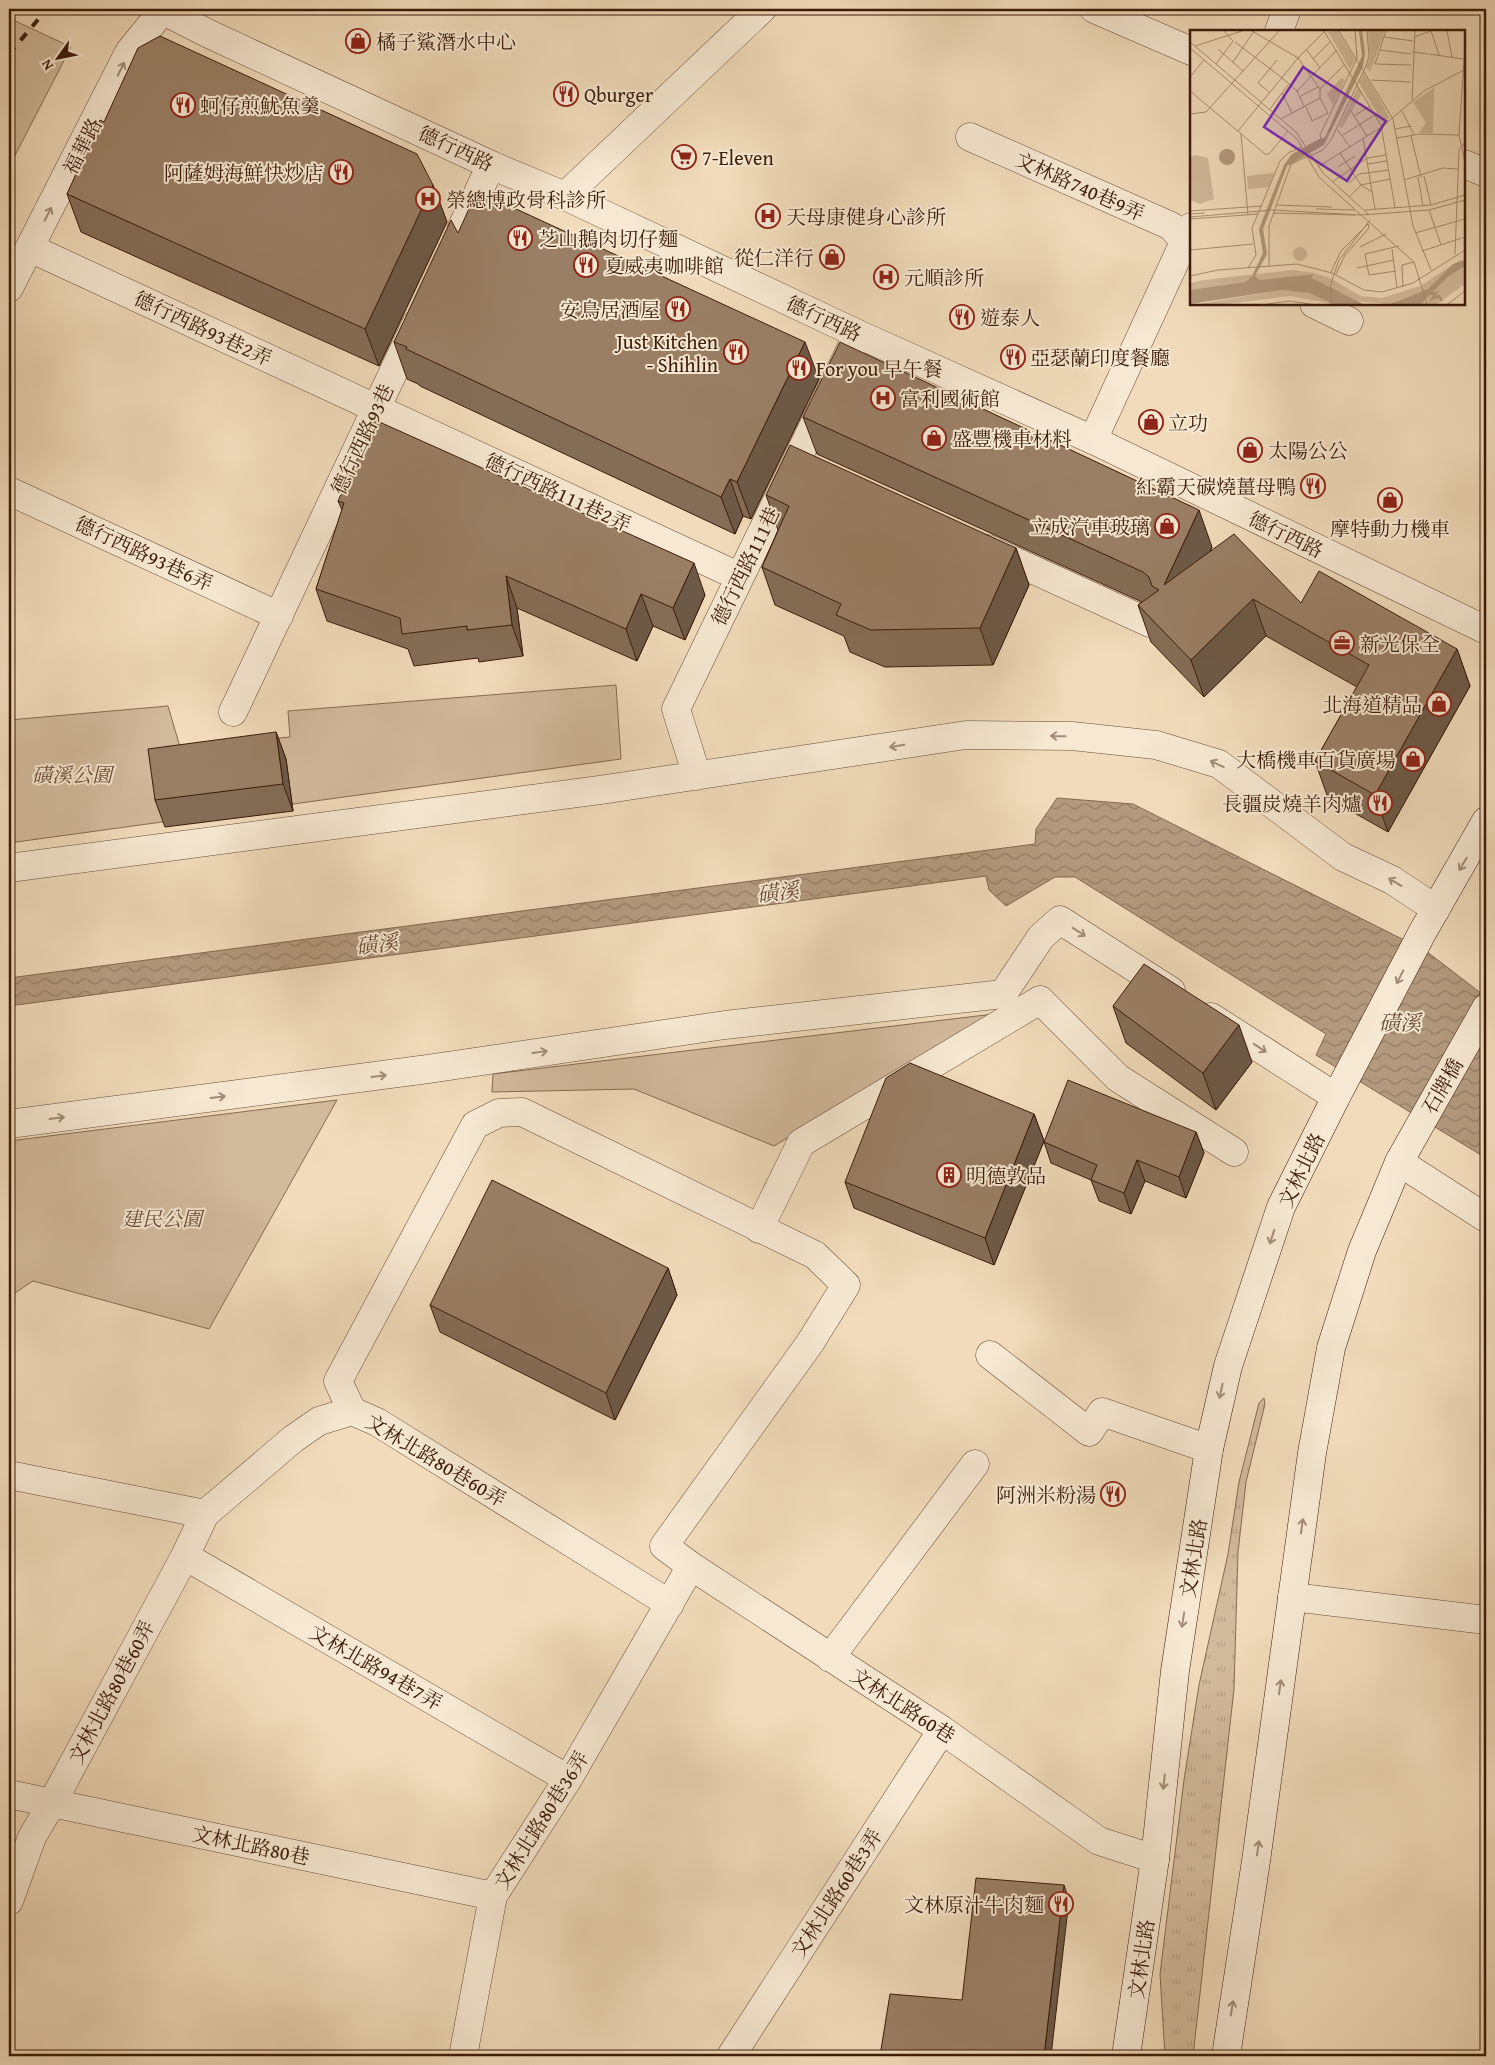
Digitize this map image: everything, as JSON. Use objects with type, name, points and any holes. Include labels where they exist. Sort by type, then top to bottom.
[{"type":"street","name":"德行西路","points":[[162,9],[206,33],[491,165],[565,196],[858,334],[1093,440],[1486,630]]},
{"type":"street","name":"福華路","points":[[9,288],[129,52],[162,9]]},
{"type":"street","points":[[565,196],[762,9]]},
{"type":"street","points":[[1094,9],[1190,51]]},
{"type":"street","points":[[1279,30],[1287,9]]},
{"type":"street","name":"文林路740巷9弄","points":[[970,137],[1170,226],[1189,238],[1093,440]]},
{"type":"street","points":[[1465,164],[1486,174]]},
{"type":"street","points":[[450,251],[491,165]]},
{"type":"street","name":"德行西路93巷2弄","points":[[30,248],[376,408]]},
{"type":"street","name":"德行西路93巷","points":[[233,712],[426,303]]},
{"type":"street","points":[[1316,305],[1349,321]]},
{"type":"street","name":"德行西路111巷","points":[[697,776],[676,709],[858,334]]},
{"type":"street","name":"德行西路111巷2弄","points":[[376,408],[740,577]]},
{"type":"street","points":[[796,462],[823,474]]},
{"type":"street","name":"德行西路93巷6弄","points":[[9,491],[279,616]]},
{"type":"street","points":[[968,540],[1150,623]]},
{"type":"street","points":[[9,868],[697,776],[966,735],[1072,736],[1156,745],[1219,764],[1343,857],[1392,880],[1436,909]]},
{"type":"street","points":[[9,1124],[428,1069],[725,1025],[1003,994],[1041,937],[1060,920],[1341,1089],[1422,933],[1486,821]]},
{"type":"street","points":[[352,1411],[338,1382],[475,1125],[499,1112],[522,1112],[759,1229],[801,1143],[1040,1000],[1118,1078],[1234,1152]]},
{"type":"street","name":"石牌橋","points":[[1399,1162],[1486,1008]]},
{"type":"street","name":"文林北路","points":[[1126,2056],[1155,1859],[1175,1671],[1209,1449],[1228,1366],[1282,1207],[1341,1089]]},
{"type":"street","points":[[1226,2056],[1256,1861],[1312,1453],[1331,1348],[1362,1251],[1399,1162],[1486,1218]]},
{"type":"street","name":"文林北路60巷","points":[[759,1229],[815,1255],[846,1285],[810,1343],[664,1546],[691,1566],[942,1730],[1099,1841],[1155,1859]]},
{"type":"street","points":[[990,1355],[1089,1432],[1102,1412],[1209,1449]]},
{"type":"street","name":"文林北路80巷60弄","points":[[9,1901],[32,1837],[184,1556],[204,1514],[293,1439],[319,1422],[352,1411],[377,1422],[670,1604]]},
{"type":"street","points":[[830,1658],[975,1464]]},
{"type":"street","points":[[9,1475],[204,1514]]},
{"type":"street","name":"文林北路94巷7弄","points":[[184,1556],[568,1779]]},
{"type":"street","points":[[670,1604],[691,1566]]},
{"type":"street","points":[[1292,1598],[1486,1620]]},
{"type":"street","name":"文林北路80巷36弄","points":[[463,2056],[493,1896],[568,1779],[670,1604]]},
{"type":"street","name":"文林北路60巷3弄","points":[[731,2056],[942,1730]]},
{"type":"street","name":"文林北路80巷","points":[[9,1794],[493,1896]]},
{"type":"green space","points":[[9,18],[71,47],[9,167]]},
{"type":"green space","name":"磺溪公園","points":[[616,685],[621,759],[9,843],[9,720],[168,706],[180,747],[290,737],[288,711]]},
{"type":"green space","points":[[994,1014],[774,1146],[634,1089],[492,1092],[493,1074]]},
{"type":"green space","name":"建民公園","points":[[337,1100],[209,1329],[33,1281],[9,1297],[9,1141]]},
{"type":"green space","points":[[1264,1398],[1265,1404],[1246,1482],[1238,1552],[1234,1689],[1193,2056],[1165,2056],[1160,1974],[1184,1780],[1199,1685],[1228,1554],[1239,1482],[1259,1403]]},
{"type":"water","name":"磺溪","points":[[1057,798],[1133,804],[1426,951],[1486,997],[1486,1158],[1316,1055],[1326,1034],[1075,877],[1055,877],[1006,906],[989,890],[986,876],[9,1006],[9,978],[1035,844],[1036,829]]},
{"type":"building","points":[[160,36],[417,154],[433,185],[365,329],[67,194],[100,120],[104,122],[138,48]]},
{"type":"building","points":[[477,191],[805,342],[737,482],[730,479],[721,497],[394,342],[451,220],[458,233]]},
{"type":"building","points":[[840,342],[1199,510],[1164,585],[1234,534],[1301,603],[1319,571],[1457,649],[1375,795],[1315,761],[1369,665],[1253,599],[1191,660],[1138,605],[1159,590],[1152,586],[1149,577],[1143,572],[803,417]]},
{"type":"building","points":[[375,420],[694,563],[673,608],[641,594],[626,629],[506,576],[512,625],[467,630],[467,626],[402,634],[400,618],[316,589],[344,503],[338,501]]},
{"type":"building","points":[[790,445],[1016,548],[980,628],[871,630],[836,615],[841,604],[762,567],[789,506],[766,495]]},
{"type":"building","points":[[276,732],[283,784],[155,800],[148,749]]},
{"type":"building","points":[[1144,964],[1239,1025],[1203,1073],[1113,1006]]},
{"type":"building","name":"明德敦品","points":[[910,1063],[1034,1114],[985,1238],[845,1182],[886,1078]]},
{"type":"building","name":"明德敦品","points":[[1068,1080],[1196,1132],[1179,1177],[1137,1160],[1124,1193],[1091,1180],[1097,1165],[1044,1142]]},
{"type":"building","points":[[492,1180],[668,1268],[606,1393],[430,1305]]},
{"type":"building","points":[[976,1878],[1064,1885],[1044,2056],[880,2056],[890,1994],[962,2000]]},
{"type":"railway","points":[[9,54],[47,9]]},
{"type":"place","name":"橘子鯊潛水中心","points":[[358,41]]},
{"type":"place","name":"Qburger","points":[[566,94]]},
{"type":"place","name":"蚵仔煎魷魚羹","points":[[183,105]]},
{"type":"place","name":"7-Eleven","points":[[684,157]]},
{"type":"place","name":"阿薩姆海鮮快炒店","points":[[341,172]]},
{"type":"place","name":"榮總博政骨科診所","points":[[428,199]]},
{"type":"place","name":"天母康健身心診所","points":[[768,216]]},
{"type":"place","name":"芝山鵝肉切仔麵","points":[[520,238]]},
{"type":"place","name":"從仁洋行","points":[[832,257]]},
{"type":"place","name":"夏威夷咖啡館","points":[[586,265]]},
{"type":"place","name":"元順診所","points":[[886,277]]},
{"type":"place","name":"安鳥居酒屋","points":[[678,309]]},
{"type":"place","name":"遊泰人","points":[[962,317]]},
{"type":"place","name":"Just Kitchen - Shihlin","points":[[736,352]]},
{"type":"place","name":"亞瑟蘭印度餐廳","points":[[1013,357]]},
{"type":"place","name":"For you 早午餐","points":[[799,368]]},
{"type":"place","name":"富利國術館","points":[[883,398]]},
{"type":"place","name":"立功","points":[[1151,422]]},
{"type":"place","name":"盛豐機車材料","points":[[934,438]]},
{"type":"place","name":"太陽公公","points":[[1250,450]]},
{"type":"place","name":"紅霸天碳燒薑母鴨","points":[[1313,486]]},
{"type":"place","name":"摩特動力機車","points":[[1390,500]]},
{"type":"place","name":"立成汽車玻璃","points":[[1167,526]]},
{"type":"place","name":"新光保全","points":[[1342,643]]},
{"type":"place","name":"北海道精品","points":[[1439,704]]},
{"type":"place","name":"大橋機車百貨廣場","points":[[1413,759]]},
{"type":"place","name":"長疆炭燒羊肉爐","points":[[1380,803]]},
{"type":"place","name":"明德敦品","points":[[949,1175]]},
{"type":"place","name":"阿洲米粉湯","points":[[1113,1494]]},
{"type":"place","name":"文林原汁牛肉麵","points":[[1061,1904]]}]
